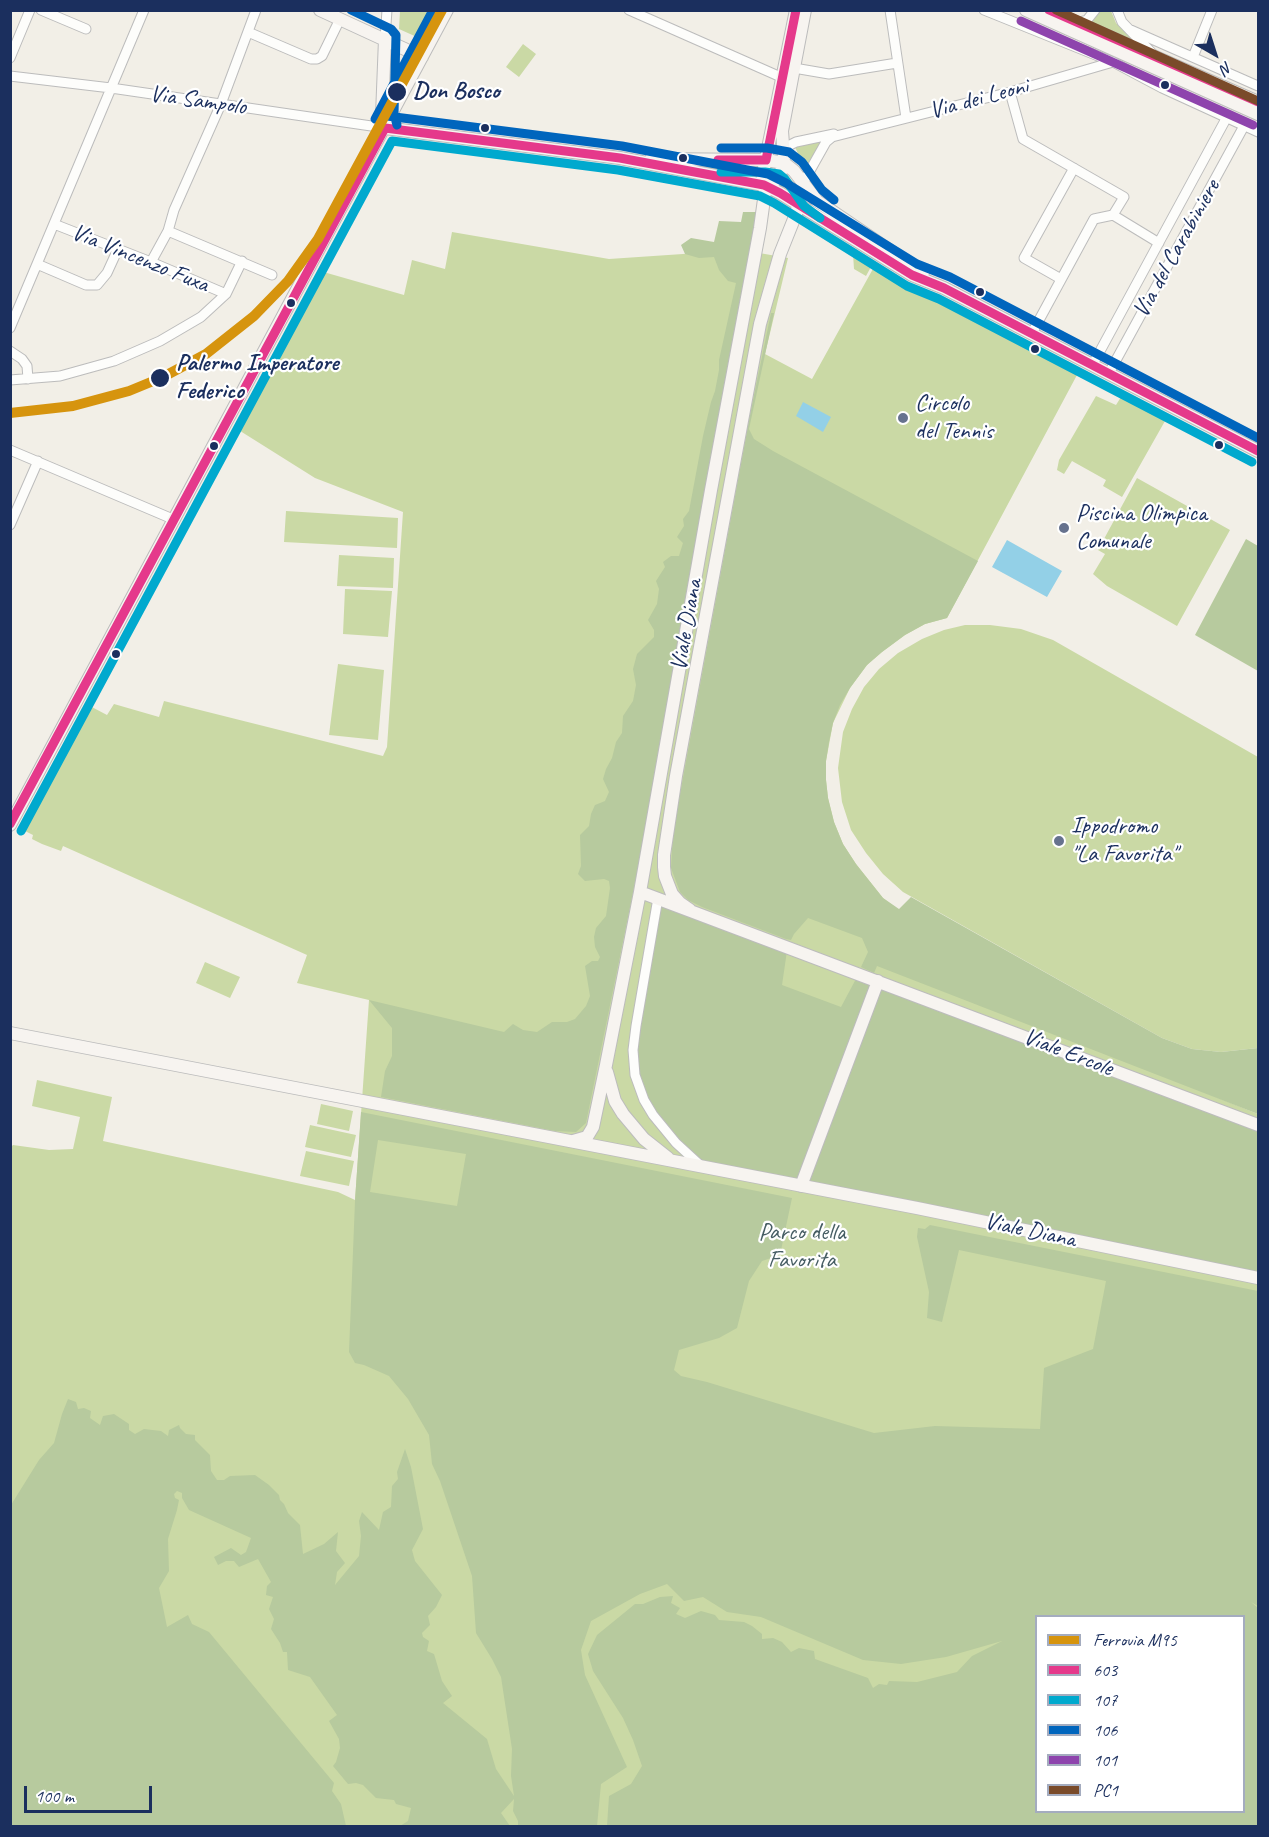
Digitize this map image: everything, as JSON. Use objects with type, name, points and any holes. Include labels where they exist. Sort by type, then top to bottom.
[{"type":"street","points":[[41,10],[86,29]]},
{"type":"street","points":[[10,328],[144,10]]},
{"type":"street","points":[[151,262],[168,231],[174,210],[221,104],[256,10]]},
{"type":"street","points":[[320,10],[422,57]]},
{"type":"street","points":[[385,128],[382,115],[387,10]]},
{"type":"street","points":[[10,825],[447,10]]},
{"type":"street","points":[[629,10],[783,78]]},
{"type":"street","name":"Viale Diana","points":[[569,1142],[582,1140],[591,1133],[606,1065],[640,892],[760,228],[765,196],[766,160],[796,10]]},
{"type":"street","points":[[385,128],[620,158],[764,180],[770,184],[777,179],[785,165],[783,131],[805,10]]},
{"type":"street","points":[[890,10],[906,118]]},
{"type":"street","points":[[984,10],[1113,56],[1258,114]]},
{"type":"street","points":[[1026,10],[1113,56],[1152,83],[1258,132]]},
{"type":"street","points":[[1048,10],[1258,102]]},
{"type":"street","points":[[1076,22],[1087,20],[1095,10]]},
{"type":"street","points":[[1117,10],[1122,22],[1156,57]]},
{"type":"street","points":[[1193,57],[1212,10]]},
{"type":"street","points":[[10,58],[26,12]]},
{"type":"street","points":[[248,32],[311,59],[317,59],[322,56],[340,19]]},
{"type":"street","points":[[1131,30],[1258,86]]},
{"type":"street","name":"Via dei Leoni","points":[[846,133],[1010,92],[1113,56]]},
{"type":"street","points":[[794,68],[829,74],[897,63]]},
{"type":"street","name":"Via Sampolo","points":[[10,76],[111,88],[385,128]]},
{"type":"street","points":[[1010,92],[1023,140],[1124,197],[1113,215]]},
{"type":"street","name":"Via del Carabiniere","points":[[1093,364],[1227,117]]},
{"type":"street","name":"Via del Carabiniere","points":[[1109,373],[1244,126]]},
{"type":"street","points":[[784,148],[796,142],[846,133]]},
{"type":"street","points":[[803,183],[826,142],[832,137],[846,133]]},
{"type":"street","points":[[752,160],[764,153],[771,139]]},
{"type":"street","points":[[620,158],[766,160],[785,165],[817,201],[945,288]]},
{"type":"street","points":[[1061,279],[1024,258],[1074,168]]},
{"type":"street","points":[[764,180],[799,205],[903,269],[945,288],[1258,451]]},
{"type":"street","name":"Viale Diana","points":[[690,910],[672,894],[665,876],[664,855],[692,688],[760,324],[780,254],[799,205],[803,183]]},
{"type":"street","points":[[1032,333],[1094,219],[1113,215],[1159,243]]},
{"type":"street","name":"Via Vincenzo Fuxa","points":[[54,224],[226,294]]},
{"type":"street","points":[[168,231],[272,275]]},
{"type":"street","points":[[37,264],[86,285],[97,285],[107,273],[118,249]]},
{"type":"street","points":[[10,380],[60,375],[114,361],[160,342],[201,317],[226,294],[242,261]]},
{"type":"street","points":[[10,351],[27,366],[28,379]]},
{"type":"street","points":[[10,450],[175,520]]},
{"type":"street","points":[[10,525],[38,461]]},
{"type":"street","name":"Viale Ercole","points":[[640,892],[1258,1125]]},
{"type":"street","name":"Viale Diana","points":[[658,898],[636,1026],[633,1050],[635,1075],[644,1100],[653,1115],[683,1150],[706,1168]]},
{"type":"street","points":[[801,1186],[878,981]]},
{"type":"street","points":[[10,1033],[569,1142]]},
{"type":"street","name":"Viale Diana","points":[[606,1065],[610,1087],[623,1114],[644,1139],[672,1162]]},
{"type":"street","name":"Viale Diana","points":[[569,1142],[928,1210],[1258,1278]]},
{"type":"green space","points":[[400,10],[434,11],[419,38],[399,29]]},
{"type":"green space","points":[[1098,11],[1111,11],[1116,23],[1140,46],[1088,23],[1095,18]]},
{"type":"green space","points":[[523,44],[536,54],[519,77],[506,67]]},
{"type":"green space","points":[[823,140],[805,169],[795,147]]},
{"type":"green space","points":[[675,163],[760,168],[758,179]]},
{"type":"green space","points":[[785,173],[793,182],[796,197],[777,185]]},
{"type":"green space","points":[[743,212],[760,212],[641,853],[586,1123],[576,1132],[555,1131],[381,1097],[385,1071],[392,1056],[392,1028],[369,1000],[504,1032],[513,1024],[523,1030],[537,1032],[552,1022],[567,1022],[575,1019],[586,1006],[590,996],[585,966],[592,961],[598,961],[600,957],[595,947],[594,937],[596,928],[606,916],[610,888],[609,881],[604,879],[585,881],[578,874],[581,866],[580,835],[589,826],[595,805],[605,801],[609,792],[603,779],[616,742],[622,733],[623,716],[633,701],[636,685],[633,669],[637,654],[654,637],[654,630],[648,620],[657,604],[659,589],[656,581],[665,567],[663,562],[671,556],[679,556],[683,543],[677,537],[684,526],[683,519],[689,511],[736,283],[728,281],[719,270],[714,257],[699,258],[685,254],[681,245],[691,238],[714,242],[719,221],[741,222]]},
{"type":"green space","name":"Parco della Favorita","points":[[452,232],[609,259],[742,250],[788,258],[765,354],[812,379],[874,267],[1077,375],[947,618],[925,624],[905,635],[867,665],[850,688],[833,723],[826,761],[828,798],[843,844],[883,898],[899,910],[1211,1095],[1258,1114],[1258,1826],[11,1826],[10,1148],[13,1145],[49,1150],[73,1149],[80,1117],[32,1106],[37,1080],[112,1097],[103,1141],[338,1192],[355,1200],[369,1000],[297,983],[307,955],[63,846],[61,851],[42,844],[32,839],[33,835],[21,829],[88,705],[107,715],[114,704],[159,717],[164,701],[383,756],[387,747],[403,512],[315,478],[237,429],[320,271],[404,295],[412,260],[445,269]]},
{"type":"green space","points":[[853,254],[872,265],[866,276],[854,269]]},
{"type":"green space","points":[[771,313],[774,313],[749,429],[754,439],[978,561],[947,618],[925,624],[882,652],[867,665],[840,705],[829,742],[826,780],[834,822],[843,844],[883,898],[899,909],[911,897],[1162,1038],[1192,1049],[1221,1052],[1258,1048],[1258,1114],[877,966],[874,973],[861,967],[868,952],[862,938],[808,918],[791,940],[786,939],[702,907],[688,900],[680,892],[671,868],[673,832],[750,415]]},
{"type":"green space","points":[[1096,396],[1116,405],[1121,397],[1165,421],[1122,497],[1103,486],[1106,480],[1072,461],[1064,474],[1057,470],[1059,460]]},
{"type":"green space","points":[[1137,478],[1230,530],[1177,626],[1107,586],[1093,574],[1105,554],[1098,550]]},
{"type":"green space","points":[[286,511],[398,518],[397,548],[284,542]]},
{"type":"green space","points":[[1246,539],[1258,546],[1258,671],[1195,635]]},
{"type":"green space","points":[[339,555],[394,558],[393,588],[337,586]]},
{"type":"green space","points":[[345,589],[392,591],[388,637],[343,634]]},
{"type":"green space","name":"Ippodromo \"La Favorita\"","points":[[965,625],[1021,629],[1053,640],[1258,757],[1258,1048],[1221,1052],[1192,1049],[1162,1038],[903,892],[883,874],[866,853],[851,830],[842,802],[838,768],[843,732],[852,709],[864,687],[879,669],[898,653],[922,639]]},
{"type":"green space","points":[[338,664],[384,670],[378,740],[329,735]]},
{"type":"green space","points":[[660,905],[787,951],[782,985],[841,1007],[857,977],[874,983],[798,1180],[707,1163],[688,1151],[649,1101],[638,1073],[636,1049]]},
{"type":"green space","points":[[205,962],[240,977],[230,998],[196,983]]},
{"type":"green space","points":[[880,985],[1258,1129],[1258,1273],[808,1181]]},
{"type":"green space","points":[[321,1104],[353,1111],[349,1131],[317,1124]]},
{"type":"green space","points":[[361,1112],[792,1198],[780,1255],[762,1261],[749,1281],[737,1328],[719,1338],[679,1350],[674,1370],[681,1376],[874,1433],[935,1426],[1040,1429],[1044,1368],[1093,1349],[1106,1281],[959,1250],[942,1322],[927,1318],[929,1292],[917,1237],[918,1228],[925,1229],[930,1225],[1258,1291],[1258,1606],[1251,1602],[1258,1608],[1258,1826],[607,1826],[609,1796],[631,1784],[642,1766],[623,1718],[593,1671],[588,1654],[597,1635],[635,1604],[673,1596],[671,1603],[680,1608],[676,1614],[685,1618],[701,1611],[715,1615],[719,1620],[744,1622],[762,1634],[762,1639],[773,1638],[782,1642],[791,1652],[799,1648],[814,1651],[815,1659],[868,1678],[873,1688],[879,1684],[887,1685],[889,1681],[917,1682],[957,1672],[972,1656],[1002,1641],[946,1657],[901,1664],[863,1660],[761,1617],[727,1612],[703,1597],[684,1601],[667,1584],[640,1594],[591,1621],[581,1650],[585,1675],[627,1767],[601,1784],[597,1826],[518,1826],[513,1811],[514,1799],[501,1813],[510,1826],[400,1826],[408,1821],[411,1808],[396,1804],[394,1800],[376,1798],[363,1785],[348,1784],[333,1766],[340,1748],[339,1739],[329,1721],[337,1715],[310,1677],[288,1670],[287,1652],[283,1652],[271,1629],[274,1619],[269,1609],[273,1597],[266,1595],[267,1586],[271,1582],[258,1559],[239,1567],[234,1561],[226,1561],[218,1565],[214,1557],[231,1548],[241,1555],[246,1552],[251,1538],[189,1510],[182,1498],[182,1493],[177,1491],[174,1494],[179,1500],[168,1539],[169,1571],[159,1588],[167,1627],[188,1615],[192,1624],[209,1632],[334,1783],[332,1791],[341,1804],[346,1826],[11,1826],[11,1505],[39,1460],[54,1443],[68,1399],[76,1402],[78,1409],[84,1408],[91,1411],[90,1418],[100,1425],[103,1416],[114,1414],[129,1424],[129,1430],[135,1434],[144,1429],[161,1431],[168,1436],[169,1430],[179,1425],[186,1434],[195,1435],[195,1440],[210,1455],[211,1471],[217,1480],[224,1480],[230,1476],[255,1475],[279,1495],[288,1513],[300,1525],[303,1554],[324,1544],[338,1532],[336,1551],[345,1563],[337,1572],[335,1585],[359,1556],[361,1536],[359,1521],[362,1512],[379,1530],[383,1512],[391,1507],[392,1486],[398,1479],[397,1472],[405,1449],[411,1467],[423,1529],[412,1550],[415,1561],[442,1595],[428,1616],[430,1625],[422,1633],[423,1637],[429,1641],[427,1651],[434,1654],[442,1681],[452,1696],[443,1703],[487,1739],[496,1769],[514,1796],[511,1776],[512,1749],[501,1677],[476,1633],[472,1576],[440,1481],[432,1464],[429,1435],[408,1399],[389,1376],[355,1363],[349,1352]],"holes":[[[378,1140],[466,1154],[457,1206],[370,1192]]]},
{"type":"green space","points":[[310,1125],[356,1135],[351,1157],[305,1147]]},
{"type":"green space","points":[[306,1151],[354,1161],[349,1186],[300,1176]]},
{"type":"water","points":[[803,402],[831,417],[823,432],[796,416]]},
{"type":"water","name":"Piscina Olimpica Comunale","points":[[1007,540],[1062,571],[1047,597],[992,567]]},
{"type":"rail line","name":"M95","points":[[10,413],[73,406],[129,391],[163,377],[206,354],[254,316],[288,281],[318,239],[442,10]]},
{"type":"transit line","name":"106","points":[[351,10],[391,29],[396,35],[394,114],[397,125]]},
{"type":"transit line","name":"106","points":[[375,119],[433,10]]},
{"type":"transit line","name":"603","points":[[718,160],[766,160],[796,10]]},
{"type":"transit line","name":"603","points":[[1049,10],[1258,102]]},
{"type":"transit line","name":"PC1","points":[[1056,10],[1258,101]]},
{"type":"transit line","name":"101","points":[[1021,21],[1253,125]]},
{"type":"transit line","name":"106","points":[[387,116],[622,146],[768,174],[917,264],[950,277],[1258,438]]},
{"type":"transit line","name":"603","points":[[10,824],[385,128],[620,158],[764,185],[912,275],[944,288],[1258,451]]},
{"type":"transit line","name":"107","points":[[21,831],[392,141],[618,170],[760,196],[907,286],[939,299],[1252,462]]},
{"type":"transit line","name":"106","points":[[721,148],[767,148],[789,152],[802,162],[822,190],[834,200]]},
{"type":"transit line","name":"107","points":[[721,172],[779,174],[804,206],[820,218]]},
{"type":"place","name":"Don Bosco","points":[[397,92]]},
{"type":"place","name":"Palermo Imperatore Federico","points":[[160,378]]},
{"type":"place","name":"Circolo del Tennis","points":[[903,418]]},
{"type":"place","name":"Piscina Olimpica Comunale","points":[[1064,528]]},
{"type":"place","name":"Ippodromo \"La Favorita\"","points":[[1059,841]]}]
